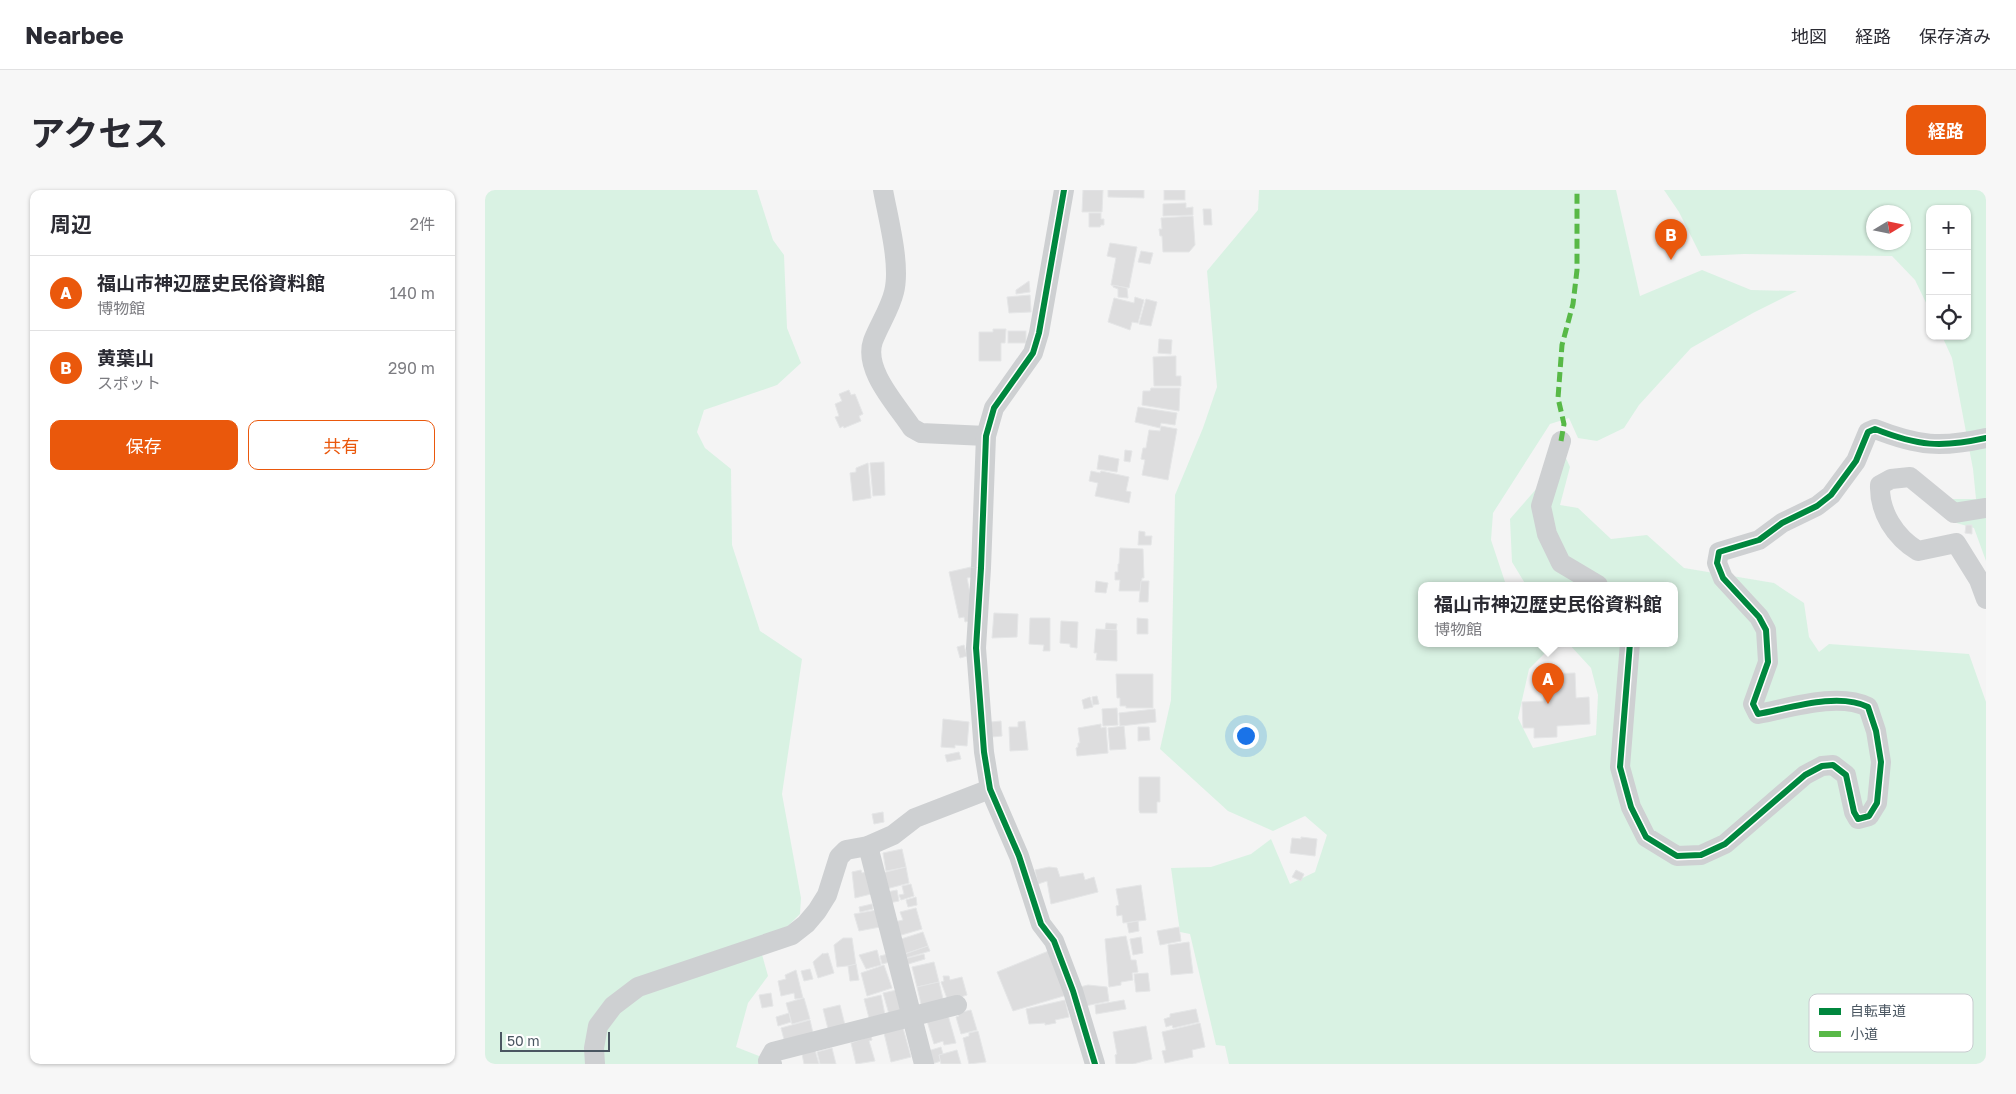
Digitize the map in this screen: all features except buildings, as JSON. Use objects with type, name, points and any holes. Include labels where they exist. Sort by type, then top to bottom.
[{"type":"street","points":[[883,190],[896,274],[894,292],[872,343],[870,358],[874,372],[912,428],[921,433],[986,436]]},
{"type":"street","points":[[1064,190],[1039,333],[1033,354],[994,408],[986,436],[976,648],[984,752],[990,789],[1019,856],[1041,924],[1054,941],[1067,974],[1095,1064]]},
{"type":"street","points":[[1630,647],[1620,767],[1631,808],[1646,837],[1677,856],[1701,855],[1725,844],[1805,774],[1822,766],[1833,764],[1846,775],[1854,812],[1859,819],[1869,816],[1877,803],[1881,762],[1876,731],[1868,707],[1860,703],[1834,700],[1758,714],[1753,704],[1768,662],[1766,630],[1759,617],[1723,578],[1717,563],[1719,552],[1759,540],[1781,524],[1817,506],[1831,496],[1856,461],[1868,432],[1875,429],[1904,440],[1927,444],[1967,442],[1986,438]]},
{"type":"street","points":[[1561,441],[1541,506],[1547,534],[1561,563],[1593,582]]},
{"type":"street","points":[[1986,508],[1954,513],[1910,477],[1891,479],[1881,485],[1880,498],[1888,520],[1905,543],[1918,551],[1956,543],[1979,580],[1986,599]]},
{"type":"street","points":[[595,1064],[594,1048],[598,1026],[613,1006],[638,987],[792,935],[807,924],[817,911],[827,895],[839,857],[846,850],[868,846],[893,835],[915,818],[990,789]]},
{"type":"street","points":[[868,846],[924,1064]]},
{"type":"street","points":[[771,1064],[768,1061],[773,1052],[957,1005]]},
{"type":"green space","points":[[485,190],[757,190],[773,240],[784,255],[787,328],[801,363],[777,385],[704,410],[697,432],[705,448],[731,469],[732,545],[760,631],[802,659],[782,794],[801,898],[800,914],[783,931],[615,997],[590,1064],[485,1064]]},
{"type":"green space","points":[[1259,190],[1616,190],[1640,296],[1702,270],[1751,290],[1797,291],[1691,348],[1639,405],[1624,428],[1597,441],[1578,438],[1569,418],[1550,424],[1493,513],[1491,540],[1505,582],[1418,582],[1418,647],[1549,647],[1529,669],[1518,718],[1533,748],[1596,735],[1598,695],[1591,668],[1572,647],[1678,647],[1678,582],[1524,582],[1512,562],[1510,519],[1565,456],[1570,467],[1560,505],[1578,508],[1611,539],[1647,535],[1684,568],[1774,583],[1804,603],[1809,637],[1819,652],[1829,644],[1969,654],[1986,702],[1986,1064],[1229,1064],[1225,1046],[1216,1045],[1190,934],[1180,932],[1171,868],[1211,867],[1251,854],[1271,839],[1290,884],[1315,872],[1327,835],[1305,816],[1273,831],[1228,811],[1160,749],[1171,700],[1175,495],[1203,428],[1217,387],[1207,271],[1258,210]]},
{"type":"green space","points":[[1664,190],[1986,190],[1986,561],[1974,528],[1953,522],[1924,499],[1976,499],[1973,469],[1952,358],[1944,340],[1971,340],[1971,205],[1926,205],[1926,303],[1915,280],[1892,256],[1744,254],[1701,256],[1679,212]]},
{"type":"green space","points":[[761,951],[768,976],[748,1003],[736,1047],[759,1056],[766,1064],[598,1064],[601,1028],[640,990]]},
{"type":"marked path","points":[[1561,441],[1564,424],[1558,398],[1562,345],[1573,304],[1577,270],[1577,190]]},
{"type":"cycle path","points":[[1064,190],[1039,333],[1033,353],[994,408],[986,436],[976,648],[984,752],[990,789],[1019,856],[1041,924],[1054,941],[1073,991],[1095,1064]]},
{"type":"cycle path","points":[[1630,647],[1620,767],[1631,807],[1646,837],[1677,856],[1701,855],[1725,844],[1805,775],[1822,766],[1833,765],[1846,775],[1854,812],[1858,819],[1869,816],[1877,803],[1881,762],[1876,731],[1868,707],[1843,701],[1828,701],[1758,714],[1753,704],[1768,662],[1766,630],[1759,617],[1723,578],[1717,563],[1719,552],[1759,540],[1782,523],[1817,506],[1831,495],[1856,461],[1868,432],[1875,429],[1904,439],[1930,444],[1956,443],[1986,438]]},
{"type":"place","name":"黄葉山","points":[[1671,260]]},
{"type":"place","name":"福山市神辺歴史民俗資料館","points":[[1548,704]]}]
